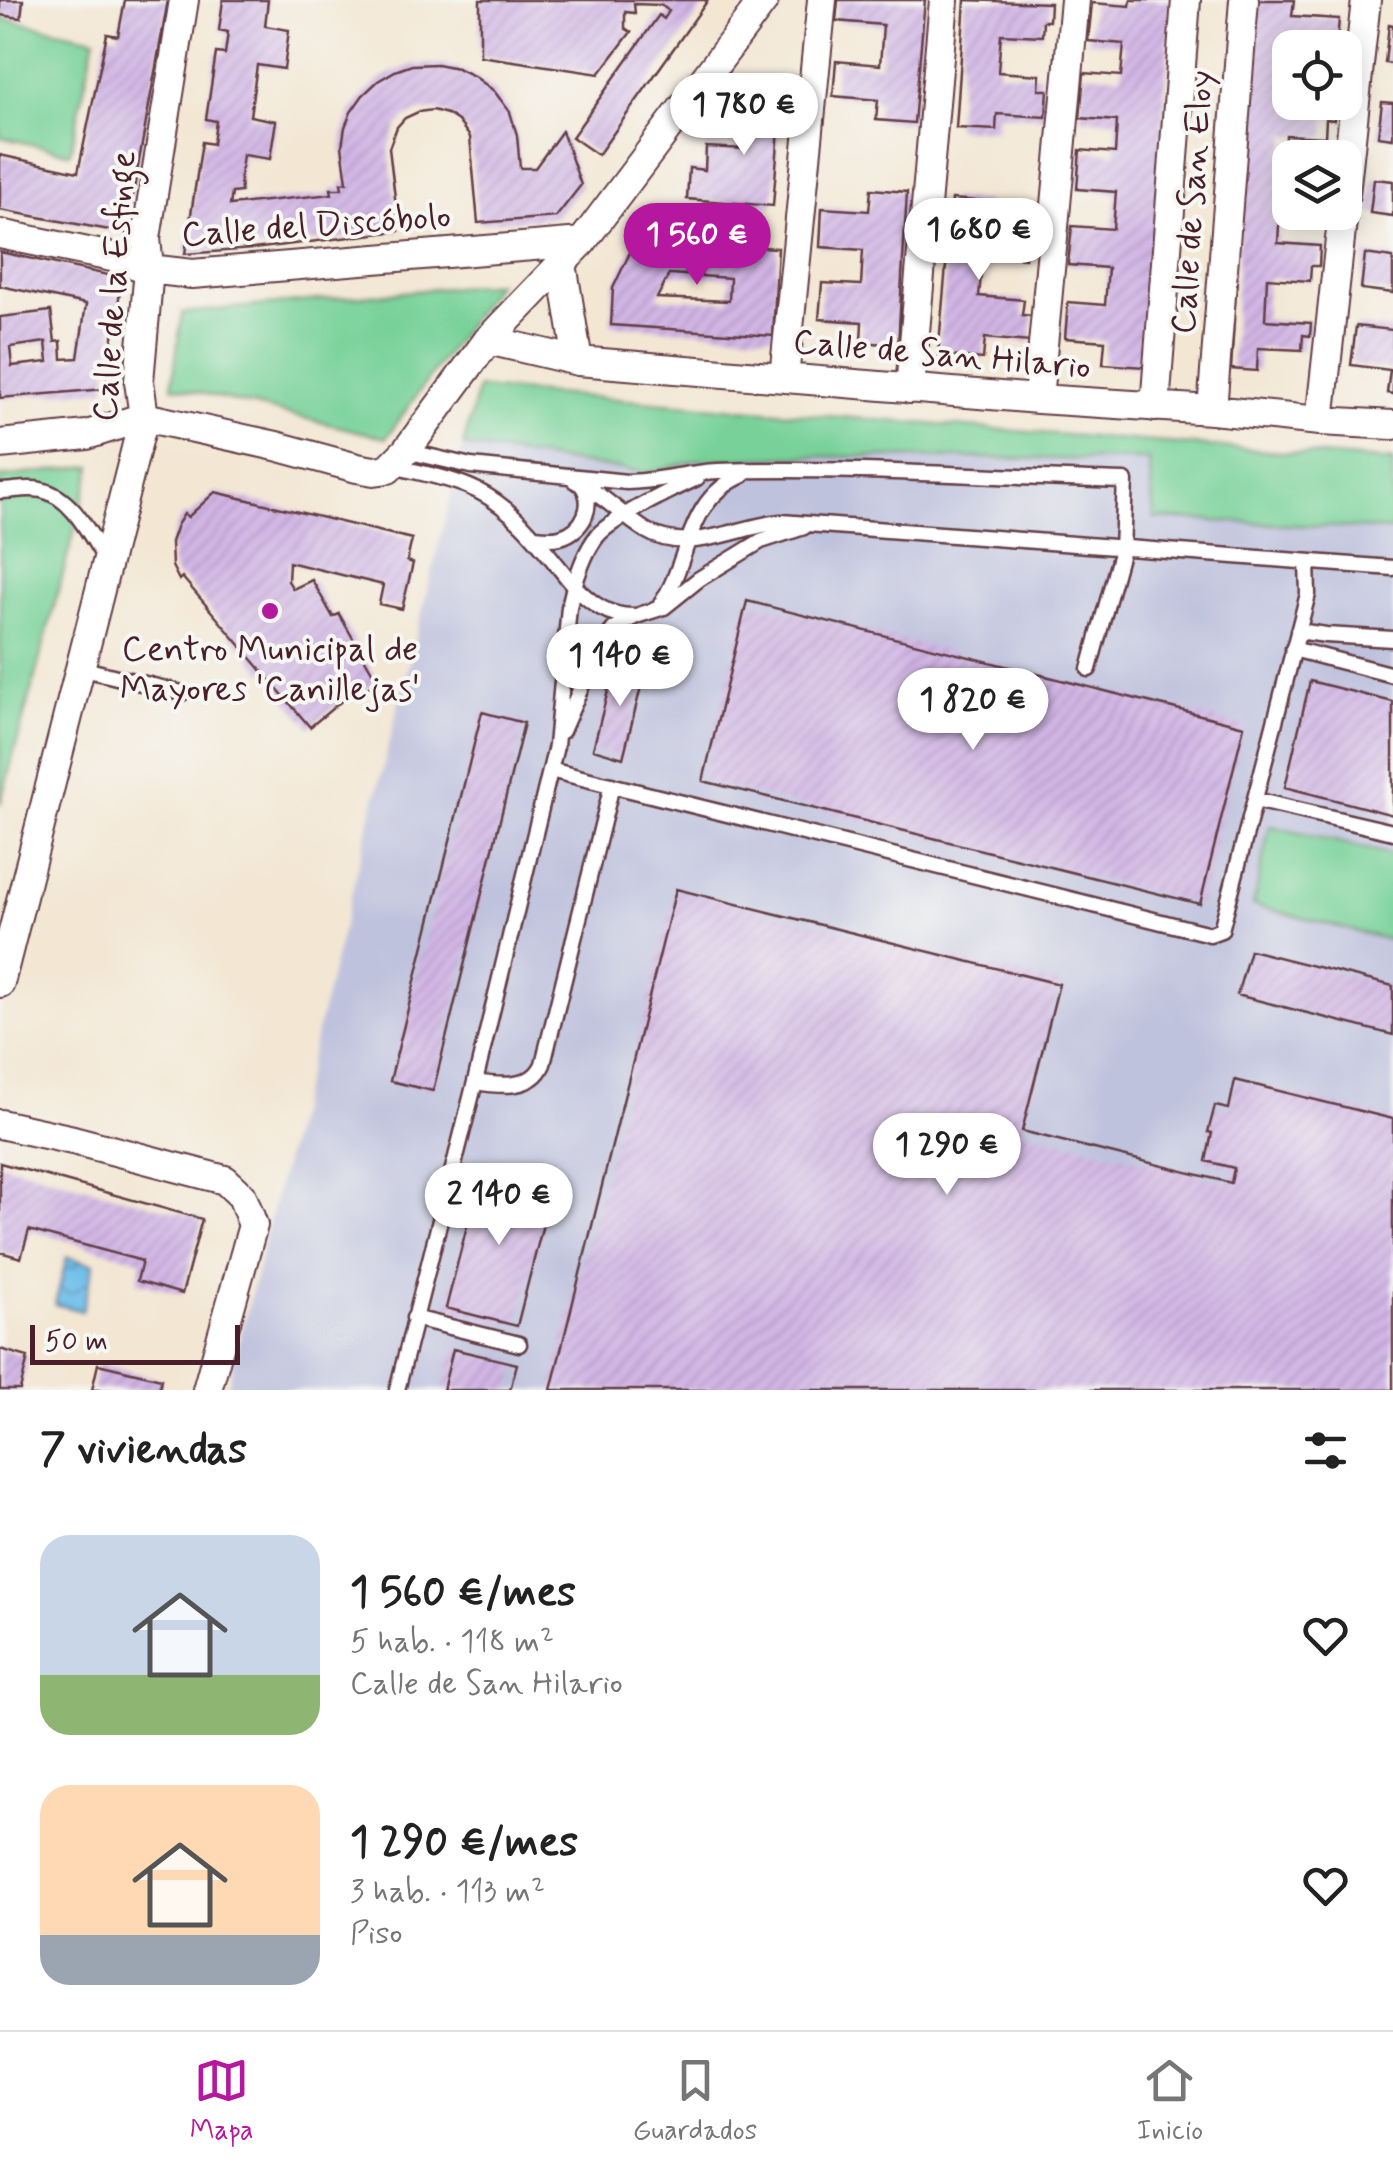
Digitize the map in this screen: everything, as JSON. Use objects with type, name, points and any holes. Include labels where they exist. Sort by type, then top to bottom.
[{"type":"street","name":"Calle de la Esfinge","points":[[0,983],[144,417],[139,381],[148,270],[146,238],[184,0]]},
{"type":"street","points":[[0,444],[87,435],[144,417],[382,471],[400,458],[488,340],[582,242],[764,0]]},
{"type":"street","points":[[784,378],[822,0]]},
{"type":"street","points":[[910,389],[944,0]]},
{"type":"street","points":[[1038,399],[1075,0]]},
{"type":"street","name":"Calle de San Eloy","points":[[1155,407],[1186,0]]},
{"type":"street","name":"Calle de San Eloy","points":[[1212,410],[1244,0]]},
{"type":"street","points":[[1351,140],[1366,0]]},
{"type":"street","points":[[1320,421],[1341,230]]},
{"type":"street","name":"Calle del Discóbolo","points":[[0,234],[112,257],[148,270],[192,274],[582,242]]},
{"type":"street","points":[[562,264],[578,361]]},
{"type":"street","name":"Calle de San Hilario","points":[[488,340],[578,361],[1393,424]]},
{"type":"street","points":[[0,1124],[225,1180],[242,1196],[253,1225],[207,1390]]},
{"type":"lane","points":[[400,458],[645,482],[716,471],[1124,481],[1122,550],[1089,668]]},
{"type":"lane","points":[[400,458],[474,488],[492,500],[535,537],[574,586],[599,608],[619,616],[664,607],[750,548],[813,525]]},
{"type":"lane","points":[[397,1390],[556,746],[569,607],[582,561],[606,527],[716,471]]},
{"type":"lane","points":[[556,746],[598,649],[614,630],[659,607],[701,510],[720,489],[741,475],[758,472]]},
{"type":"lane","points":[[560,475],[580,482],[647,531],[687,540],[782,522],[1393,568]]},
{"type":"lane","points":[[535,537],[567,535],[580,524],[589,505],[580,482]]},
{"type":"lane","points":[[0,492],[38,488],[55,494],[71,508],[108,562]]},
{"type":"lane","points":[[550,770],[1210,934],[1221,930],[1255,800],[1308,594],[1307,563]]},
{"type":"lane","points":[[1298,631],[1393,639]]},
{"type":"lane","points":[[1293,649],[1393,675]]},
{"type":"lane","points":[[80,668],[182,693]]},
{"type":"lane","points":[[475,1082],[522,1083],[539,1074],[612,785]]},
{"type":"lane","points":[[1255,800],[1393,832]]},
{"type":"lane","points":[[414,1318],[519,1344]]},
{"type":"shaded area","points":[[478,388],[1393,459],[1393,1390],[227,1390]]},
{"type":"green space","points":[[0,18],[95,38],[70,153],[0,137]]},
{"type":"green space","points":[[497,283],[386,438],[172,386],[182,313]]},
{"type":"green space","points":[[478,388],[1393,461],[1393,530],[1154,518],[1149,460],[801,456],[697,460],[647,473],[463,446]]},
{"type":"green space","points":[[92,467],[0,805],[0,477]]},
{"type":"green space","points":[[1270,826],[1393,855],[1393,941],[1253,905]]},
{"type":"water","points":[[67,1257],[94,1264],[82,1311],[55,1304]]},
{"type":"building","points":[[0,0],[23,0],[21,18],[0,15]]},
{"type":"building","points":[[125,0],[168,0],[126,233],[0,210],[0,155],[78,172],[107,34],[118,36]]},
{"type":"building","points":[[223,0],[268,0],[265,26],[289,30],[284,69],[257,65],[250,116],[276,121],[270,159],[243,155],[241,192],[232,193],[230,205],[332,194],[331,189],[342,189],[341,183],[347,182],[342,146],[351,112],[378,81],[412,65],[457,68],[494,91],[510,112],[520,168],[535,168],[562,131],[581,185],[556,217],[478,223],[470,137],[447,114],[433,110],[418,112],[397,127],[389,148],[399,231],[185,254],[202,142],[213,144],[216,121],[206,119],[216,53],[225,54],[228,32],[219,30]]},
{"type":"building","points":[[480,0],[708,0],[598,155],[572,137],[659,15],[664,19],[669,11],[661,5],[634,4],[635,13],[625,12],[625,28],[631,32],[599,74],[480,56]]},
{"type":"building","points":[[838,0],[925,0],[914,123],[876,120],[878,100],[833,96],[836,61],[880,65],[883,25],[836,21]]},
{"type":"building","points":[[965,0],[1050,3],[1049,21],[1043,21],[1042,36],[1001,34],[998,72],[1040,75],[1039,90],[1048,90],[1046,117],[997,114],[996,130],[956,128]]},
{"type":"building","points":[[1131,0],[1172,0],[1144,367],[1103,364],[1105,341],[1065,338],[1068,302],[1105,305],[1108,268],[1068,265],[1072,226],[1113,229],[1116,192],[1077,189],[1080,150],[1115,153],[1117,121],[1080,118],[1084,73],[1121,76],[1124,44],[1088,41],[1092,3],[1130,6]]},
{"type":"building","points":[[1254,0],[1294,0],[1292,16],[1339,19],[1338,30],[1272,30],[1272,120],[1326,120],[1325,137],[1286,135],[1286,140],[1272,140],[1272,230],[1279,230],[1278,243],[1320,246],[1319,266],[1311,266],[1310,281],[1267,278],[1265,320],[1311,323],[1310,336],[1303,335],[1302,350],[1258,348],[1257,371],[1231,369]]},
{"type":"building","points":[[1389,24],[1393,25],[1393,64],[1385,63]]},
{"type":"building","points":[[750,88],[782,90],[773,206],[687,199],[689,168],[705,170],[706,147],[746,149],[748,126],[738,125],[740,108],[749,109]]},
{"type":"building","points":[[1382,102],[1393,103],[1393,138],[1378,136]]},
{"type":"building","points":[[1374,179],[1393,181],[1393,216],[1370,213]]},
{"type":"building","points":[[871,189],[907,192],[898,345],[861,342],[862,322],[819,319],[822,283],[861,285],[863,250],[820,247],[822,208],[869,211]]},
{"type":"building","points":[[952,199],[988,202],[986,220],[1034,225],[1033,244],[1026,244],[1025,258],[983,254],[979,296],[1024,300],[1022,315],[1033,316],[1030,342],[985,338],[983,359],[938,355]]},
{"type":"building","points":[[636,240],[778,248],[773,336],[611,325],[613,288]],"holes":[[[669,274],[730,278],[729,301],[657,298]]]},
{"type":"building","points":[[0,252],[122,278],[105,389],[0,398],[0,317],[51,311],[55,342],[61,341],[62,359],[78,358],[86,304],[0,286]],"holes":[[[46,342],[48,362],[12,366],[10,347]]]},
{"type":"building","points":[[1365,254],[1393,258],[1393,293],[1361,289]]},
{"type":"building","points":[[1356,326],[1393,330],[1393,394],[1387,393],[1390,370],[1351,365]]},
{"type":"building","name":"Centro Municipal de Mayores 'Canillejas'","points":[[215,492],[412,539],[407,561],[413,563],[402,609],[379,604],[383,585],[289,562],[288,581],[293,589],[312,580],[333,617],[339,614],[378,682],[359,693],[356,689],[310,727],[182,577],[179,580],[172,566],[171,542],[177,525],[184,514],[188,517]]},
{"type":"building","points":[[747,601],[1244,726],[1200,904],[703,781]]},
{"type":"building","points":[[616,660],[646,667],[623,758],[593,749]]},
{"type":"building","points":[[1310,681],[1393,702],[1393,815],[1285,787]]},
{"type":"building","points":[[482,712],[524,723],[433,1091],[390,1081]]},
{"type":"building","points":[[676,889],[1059,984],[1022,1131],[1231,1183],[1234,1168],[1206,1161],[1215,1106],[1229,1109],[1235,1080],[1393,1119],[1393,1390],[551,1390]]},
{"type":"building","points":[[1250,950],[1393,986],[1393,1035],[1237,995]]},
{"type":"building","points":[[0,1163],[202,1219],[182,1294],[137,1281],[142,1261],[29,1230],[21,1258],[0,1252]]},
{"type":"building","points":[[481,1171],[552,1189],[517,1326],[446,1308]]},
{"type":"building","points":[[0,1349],[28,1357],[20,1390],[0,1390]]},
{"type":"building","points":[[453,1349],[517,1364],[510,1390],[443,1390]]},
{"type":"building","points":[[98,1364],[161,1379],[159,1390],[92,1390]]},
{"type":"place","name":"Centro Municipal de Mayores 'Canillejas'","points":[[270,611]]}]
